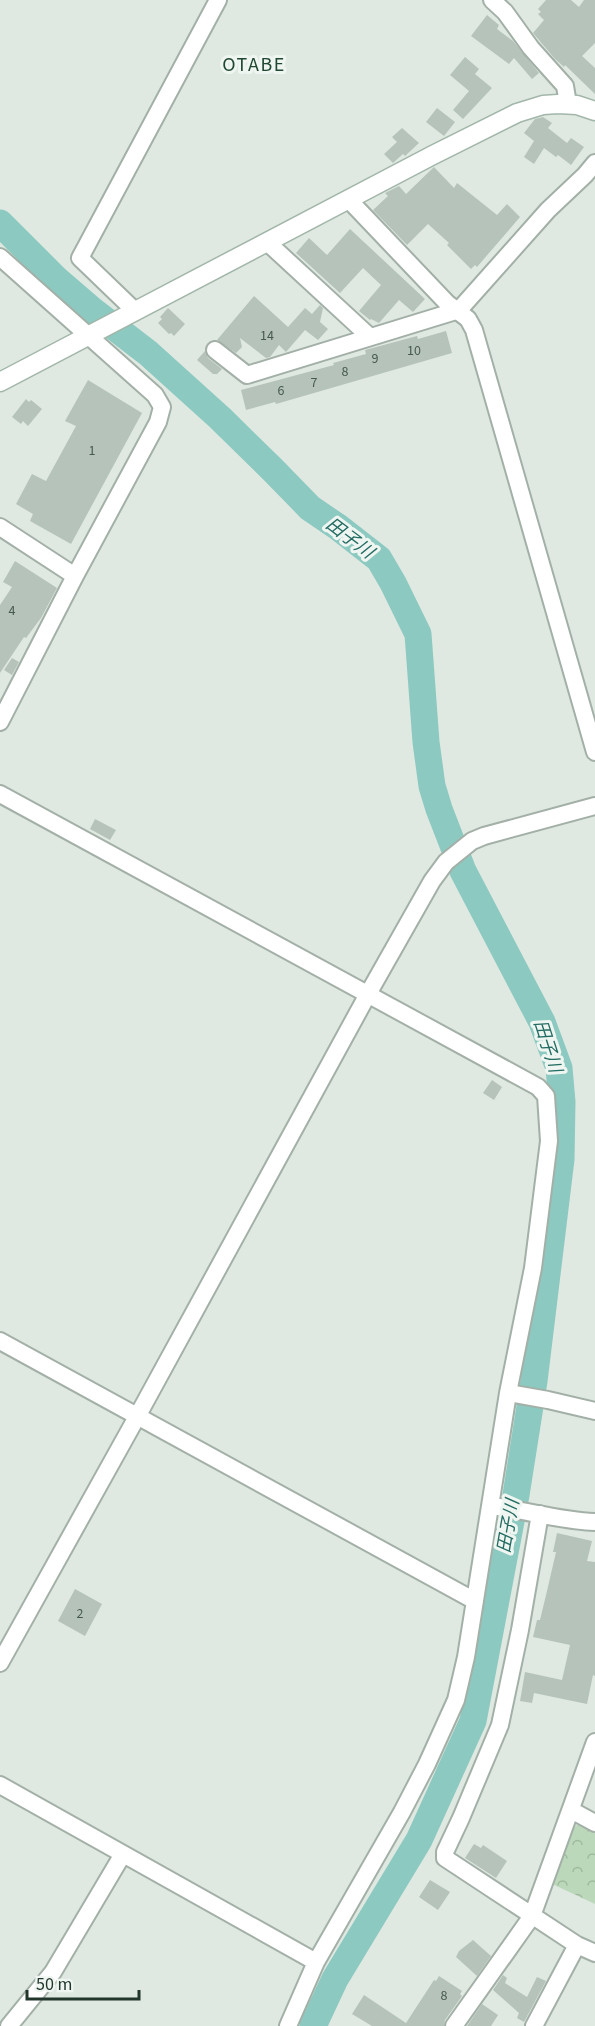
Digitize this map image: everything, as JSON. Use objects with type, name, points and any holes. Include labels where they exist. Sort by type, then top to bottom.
[{"type":"street","points":[[131,314],[80,258],[218,0]]},
{"type":"street","points":[[492,0],[505,12],[531,48],[565,86],[568,104]]},
{"type":"street","points":[[0,382],[517,113],[543,105],[568,104],[595,111]]},
{"type":"street","points":[[215,350],[247,375],[459,310],[548,210],[595,163]]},
{"type":"street","points":[[349,200],[447,303],[468,319],[474,330],[595,752]]},
{"type":"street","points":[[267,242],[370,337]]},
{"type":"street","points":[[0,257],[93,334],[155,395],[162,407],[158,422],[0,722]]},
{"type":"street","points":[[0,527],[75,576]]},
{"type":"street","points":[[0,794],[538,1087],[546,1096],[549,1141],[543,1201],[495,1506],[474,1601],[456,1700],[402,1812],[316,1962],[288,2026]]},
{"type":"street","points":[[0,1663],[432,881],[446,862],[472,841],[595,806]]},
{"type":"street","points":[[0,1341],[474,1601]]},
{"type":"street","points":[[513,1394],[595,1412]]},
{"type":"street","points":[[495,1506],[579,1522],[595,1522]]},
{"type":"street","points":[[533,1512],[520,1630],[500,1725],[445,1851],[445,1858],[577,1945],[595,1953]]},
{"type":"street","points":[[454,2026],[532,1916],[595,1742]]},
{"type":"street","points":[[0,1785],[316,1962]]},
{"type":"street","points":[[571,1810],[595,1823]]},
{"type":"street","points":[[9,2026],[53,1972],[123,1854]]},
{"type":"street","points":[[534,2026],[577,1945]]},
{"type":"green space","points":[[579,1824],[595,1831],[595,1904],[550,1883],[572,1828]]},
{"type":"building","points":[[546,0],[571,0],[579,7],[584,0],[595,0],[595,43],[582,56],[595,68],[595,94],[565,65],[564,67],[555,59],[533,33],[544,20],[538,14],[541,12],[538,9]]},
{"type":"building","points":[[487,15],[499,25],[497,29],[513,41],[539,73],[532,79],[514,58],[509,64],[471,36]]},
{"type":"building","points":[[465,57],[479,69],[475,74],[492,88],[463,119],[453,110],[469,91],[450,75]]},
{"type":"building","points":[[437,108],[455,122],[444,136],[426,122]]},
{"type":"building","points":[[543,117],[552,123],[548,128],[567,143],[571,138],[584,147],[571,165],[544,148],[534,164],[524,157],[534,141],[524,133],[535,119]]},
{"type":"building","points":[[402,128],[419,143],[393,163],[384,154],[397,142],[392,137]]},
{"type":"building","points":[[434,167],[454,188],[457,183],[497,215],[507,204],[520,217],[477,267],[475,265],[471,269],[447,245],[449,243],[428,224],[407,245],[373,210],[388,196],[385,193],[399,186],[406,194]]},
{"type":"building","points":[[350,229],[425,299],[413,312],[399,300],[379,323],[370,320],[359,311],[381,285],[363,268],[340,293],[296,253],[309,238],[327,255]]},
{"type":"building","points":[[254,296],[288,327],[305,308],[312,314],[320,305],[323,308],[320,322],[328,329],[318,340],[305,330],[286,352],[279,345],[270,357],[266,358],[240,338],[242,347],[236,353],[217,340]]},
{"type":"building","points":[[168,308],[185,324],[174,336],[158,323]]},
{"type":"building","points":[[446,331],[452,353],[276,404],[275,402],[246,410],[241,390],[334,365],[333,363],[366,354],[365,350]]},
{"type":"building","points":[[205,351],[208,358],[222,369],[217,374],[213,374],[197,360]]},
{"type":"building","points":[[88,380],[142,413],[71,544],[30,521],[33,514],[16,504],[32,474],[46,481],[76,426],[65,421]]},
{"type":"building","points":[[26,399],[29,402],[31,400],[42,409],[28,426],[23,421],[21,424],[12,417]]},
{"type":"building","points":[[15,561],[57,588],[41,618],[26,638],[24,637],[0,673],[0,605],[12,587],[3,582]]},
{"type":"building","points":[[12,658],[19,662],[12,675],[4,670]]},
{"type":"building","points":[[95,819],[116,830],[110,840],[90,829]]},
{"type":"building","points":[[492,1080],[502,1087],[494,1100],[483,1093]]},
{"type":"building","points":[[557,1533],[592,1541],[587,1561],[595,1562],[595,1676],[593,1675],[587,1704],[534,1693],[532,1703],[520,1701],[525,1672],[562,1680],[570,1645],[533,1637],[537,1620],[540,1620],[556,1552],[553,1552]]},
{"type":"building","points":[[75,1589],[102,1604],[85,1636],[58,1621]]},
{"type":"building","points":[[474,1844],[481,1848],[483,1845],[507,1861],[496,1878],[465,1858]]},
{"type":"building","points":[[430,1880],[450,1892],[438,1910],[419,1897]]},
{"type":"building","points":[[473,1940],[491,1956],[477,1976],[456,1957],[459,1951]]},
{"type":"building","points":[[503,1975],[507,1978],[505,1983],[527,1997],[537,1977],[546,1981],[524,2022],[517,2018],[519,2013],[493,1990]]},
{"type":"building","points":[[439,1976],[462,1991],[460,1994],[462,1996],[445,2020],[444,2026],[372,2026],[352,2014],[364,1995],[406,2023]]},
{"type":"building","points":[[482,2004],[498,2015],[491,2026],[467,2026]]},
{"type":"waterway","name":"田子川","points":[[0,223],[56,279],[148,353],[220,418],[310,508],[379,559],[418,634],[426,742],[432,786],[439,809],[463,871],[542,1022],[559,1068],[562,1102],[561,1159],[534,1381],[516,1495],[473,1721],[419,1840],[335,1979],[313,2026]]},
{"type":"district","name":"OTABE","points":[[254,64]]}]
